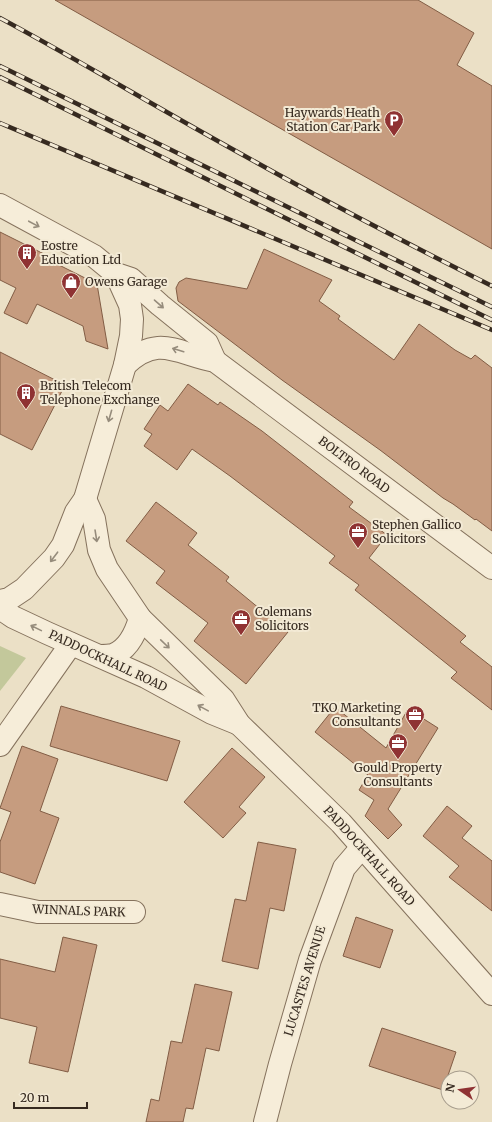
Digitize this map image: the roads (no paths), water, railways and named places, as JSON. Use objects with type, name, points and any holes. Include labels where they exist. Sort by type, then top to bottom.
[{"type":"street","points":[[0,205],[94,256],[116,274],[131,279],[160,305],[207,342],[215,361]]},
{"type":"street","points":[[0,601],[10,599],[24,589],[54,558],[63,545],[76,512],[85,499],[125,365],[131,336],[132,319],[130,305],[116,274]]},
{"type":"street","name":"BOLTRO ROAD","points":[[125,365],[139,354],[156,348],[168,347],[215,361],[492,568]]},
{"type":"street","name":"PADDOCKHALL ROAD","points":[[85,499],[94,519],[99,550],[107,569],[140,618],[223,699],[239,724],[341,823],[492,994]]},
{"type":"street","name":"PADDOCKHALL ROAD","points":[[0,608],[13,617],[161,684],[212,713],[239,724]]},
{"type":"street","points":[[100,656],[112,655],[128,644],[136,632],[140,618]]},
{"type":"street","points":[[0,745],[71,644]]},
{"type":"street","name":"LUCASTES AVENUE","points":[[265,1122],[280,1064],[315,946],[344,868],[362,847]]},
{"type":"street","name":"WINNALS PARK","points":[[0,904],[38,912],[134,912]]},
{"type":"railway","points":[[0,18],[305,189],[492,286]]},
{"type":"railway","points":[[0,66],[492,307]]},
{"type":"railway","points":[[0,77],[492,320]]},
{"type":"railway","points":[[0,123],[492,330]]},
{"type":"place","name":"Haywards Heath Station Car Park","points":[[394,137]]},
{"type":"place","name":"Eostre Education Ltd","points":[[27,270]]},
{"type":"place","name":"Owens Garage","points":[[71,299]]},
{"type":"place","name":"British Telecom Telephone Exchange","points":[[26,410]]},
{"type":"place","name":"Stephen Gallico Solicitors","points":[[358,549]]},
{"type":"place","name":"Colemans Solicitors","points":[[241,636]]},
{"type":"place","name":"TKO Marketing Consultants","points":[[415,732]]},
{"type":"place","name":"Gould Property Consultants","points":[[398,760]]}]
